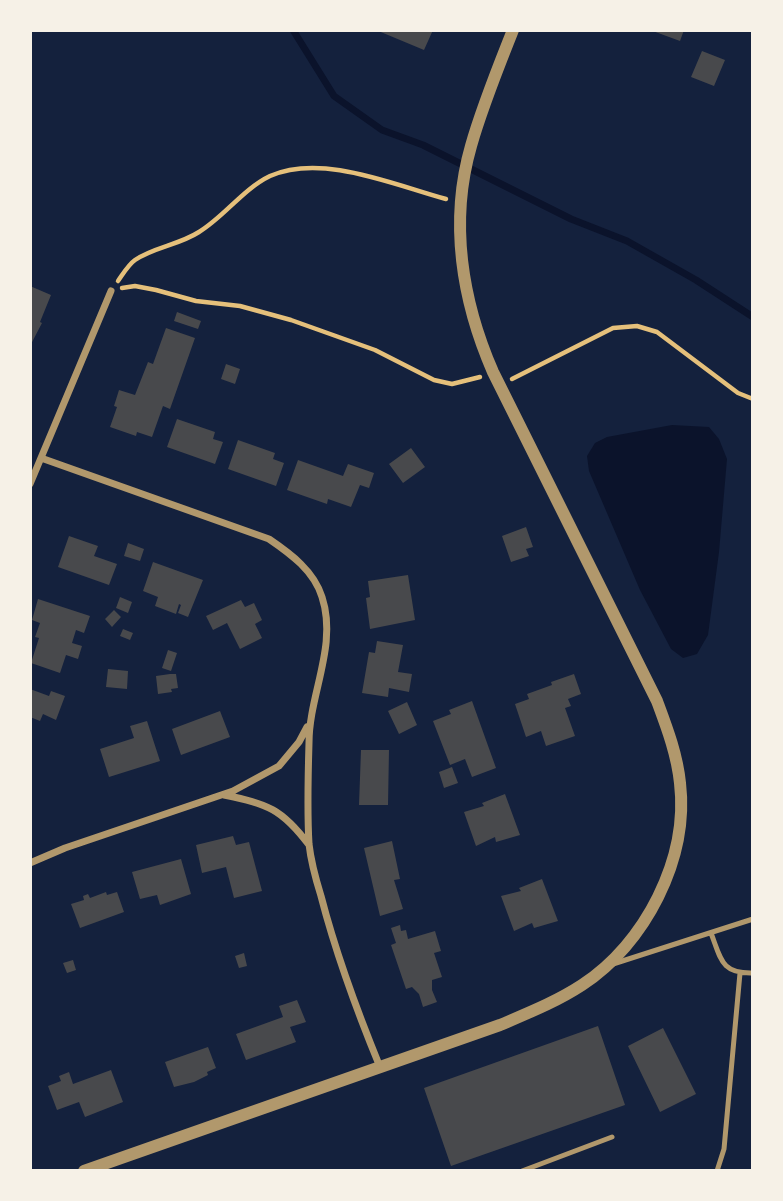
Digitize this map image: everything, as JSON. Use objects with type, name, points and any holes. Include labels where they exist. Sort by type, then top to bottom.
[{"type":"street","points":[[83,1171],[500,1024],[553,1002],[584,984],[607,966],[639,930],[658,897],[671,861],[680,823],[680,785],[673,745],[657,701],[493,372],[480,341],[466,285],[460,246],[462,188],[470,147],[513,30]]},
{"type":"street","points":[[30,484],[111,290]]},
{"type":"street","points":[[41,458],[269,540],[304,566],[322,596],[327,642],[309,723],[309,845],[327,919],[362,1025],[380,1067]]},
{"type":"street","points":[[30,863],[233,791],[279,766],[299,742],[309,723]]},
{"type":"street","points":[[220,794],[254,801],[281,812],[309,845]]},
{"type":"lane","points":[[607,966],[753,919]]},
{"type":"lane","points":[[711,933],[723,964],[731,971],[753,973]]},
{"type":"lane","points":[[717,1171],[724,1149],[740,973]]},
{"type":"lane","points":[[522,1171],[612,1137]]},
{"type":"path","points":[[111,290],[132,261],[152,250],[198,233],[269,177],[296,168],[325,167],[350,172],[461,202]]},
{"type":"path","points":[[111,290],[135,286],[196,301],[253,309],[375,350],[435,380],[452,384],[493,372]]},
{"type":"path","points":[[500,386],[613,328],[637,326],[657,332],[738,393],[753,399]]},
{"type":"water","points":[[672,425],[709,427],[719,439],[727,459],[708,635],[697,654],[683,658],[671,649],[640,590],[589,471],[587,456],[595,443],[607,437]]},
{"type":"building","points":[[376,30],[433,30],[424,50]]},
{"type":"building","points":[[650,30],[684,30],[680,41]]},
{"type":"building","points":[[702,51],[725,60],[714,86],[691,77]]},
{"type":"building","points":[[30,286],[51,295],[40,322],[42,323],[30,346]]},
{"type":"building","points":[[177,312],[201,321],[198,329],[174,321]]},
{"type":"building","points":[[166,328],[195,338],[170,409],[163,406],[152,437],[137,432],[136,436],[110,427],[119,390],[135,395],[148,362],[153,364]]},
{"type":"building","points":[[226,364],[240,369],[235,384],[221,379]]},
{"type":"building","points":[[177,419],[215,432],[213,439],[223,442],[215,464],[167,447]]},
{"type":"building","points":[[238,440],[275,453],[273,459],[284,463],[276,486],[228,469]]},
{"type":"building","points":[[411,448],[425,467],[403,483],[389,464]]},
{"type":"building","points":[[298,460],[343,476],[348,464],[374,473],[369,488],[360,485],[351,507],[328,499],[327,504],[287,490]]},
{"type":"building","points":[[526,527],[533,547],[526,549],[529,556],[511,562],[502,536]]},
{"type":"building","points":[[69,536],[98,546],[94,556],[117,564],[109,585],[58,567]]},
{"type":"building","points":[[128,543],[144,549],[140,561],[124,556]]},
{"type":"building","points":[[153,562],[203,580],[188,617],[178,613],[179,604],[176,614],[155,606],[158,597],[143,591]]},
{"type":"building","points":[[408,575],[415,620],[370,629],[366,598],[370,597],[368,581]]},
{"type":"building","points":[[120,597],[132,602],[128,613],[116,608]]},
{"type":"building","points":[[38,599],[90,616],[84,633],[76,630],[72,643],[82,646],[78,659],[66,655],[60,673],[31,663],[39,638],[35,637],[40,623],[32,620]]},
{"type":"building","points":[[241,600],[245,607],[254,603],[262,620],[255,624],[262,638],[240,649],[227,623],[213,630],[206,616]]},
{"type":"building","points":[[114,610],[121,617],[112,627],[105,619]]},
{"type":"building","points":[[123,629],[133,633],[130,640],[120,636]]},
{"type":"building","points":[[377,641],[403,645],[398,672],[412,674],[409,692],[389,688],[388,697],[362,693],[369,652],[375,653]]},
{"type":"building","points":[[168,650],[177,653],[171,671],[162,668]]},
{"type":"building","points":[[108,669],[128,671],[127,689],[106,687]]},
{"type":"building","points":[[176,674],[178,688],[171,689],[172,692],[158,694],[156,676]]},
{"type":"building","points":[[574,674],[581,694],[568,699],[571,706],[565,708],[575,736],[546,746],[541,731],[526,737],[515,704],[529,699],[527,694]]},
{"type":"building","points":[[30,689],[49,696],[51,691],[65,696],[56,720],[43,714],[40,721],[30,717]]},
{"type":"building","points":[[472,701],[496,768],[472,777],[465,759],[450,765],[433,721],[451,714],[449,710]]},
{"type":"building","points":[[407,702],[417,725],[399,734],[388,711]]},
{"type":"building","points":[[220,711],[230,737],[181,755],[172,729]]},
{"type":"building","points":[[147,721],[160,761],[109,777],[100,749],[134,738],[130,726]]},
{"type":"building","points":[[361,750],[389,750],[388,805],[359,805]]},
{"type":"building","points":[[452,767],[458,783],[444,788],[439,772]]},
{"type":"building","points":[[505,794],[520,835],[496,842],[495,837],[476,846],[464,812],[484,806],[482,803]]},
{"type":"building","points":[[233,836],[236,845],[249,842],[262,891],[234,898],[226,867],[202,873],[196,845]]},
{"type":"building","points":[[392,841],[400,879],[394,880],[403,909],[380,916],[364,848]]},
{"type":"building","points":[[181,859],[191,894],[160,905],[157,895],[140,899],[132,872]]},
{"type":"building","points":[[542,879],[558,921],[534,928],[532,923],[514,931],[501,896],[521,891],[519,888]]},
{"type":"building","points":[[106,892],[107,895],[117,892],[124,912],[80,928],[71,904],[84,900],[83,896],[88,894],[90,898]]},
{"type":"building","points":[[400,925],[401,931],[406,930],[408,939],[435,931],[441,951],[434,953],[442,977],[432,980],[432,990],[437,1002],[423,1007],[419,994],[412,987],[406,989],[391,945],[396,943],[391,928]]},
{"type":"building","points":[[244,953],[247,966],[239,968],[235,956]]},
{"type":"building","points":[[73,960],[76,970],[67,973],[63,963]]},
{"type":"building","points":[[297,1000],[306,1022],[290,1027],[296,1042],[246,1060],[236,1034],[283,1017],[279,1006]]},
{"type":"building","points":[[598,1026],[625,1105],[451,1166],[424,1088]]},
{"type":"building","points":[[663,1028],[696,1094],[660,1112],[628,1046]]},
{"type":"building","points":[[208,1047],[216,1068],[194,1082],[174,1087],[165,1062]]},
{"type":"building","points":[[111,1070],[123,1102],[85,1117],[79,1102],[57,1110],[48,1086],[61,1081],[59,1076],[69,1072],[73,1084]]},
{"type":"waterway","points":[[293,30],[334,96],[382,130],[423,145],[571,219],[627,241],[696,280],[753,317]]}]
